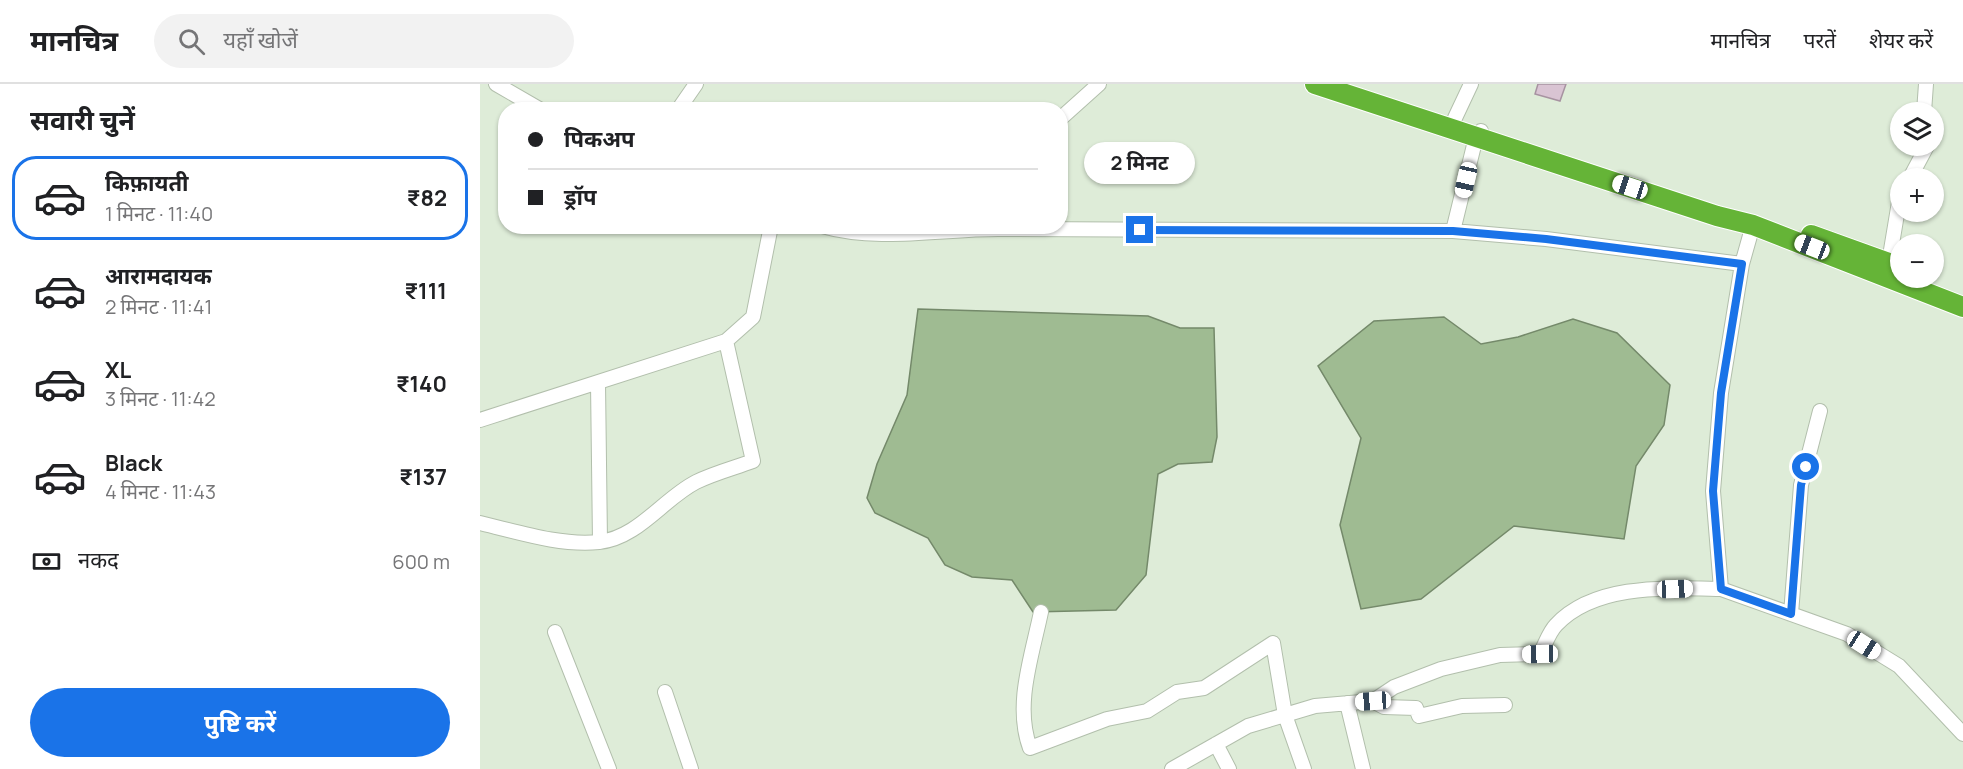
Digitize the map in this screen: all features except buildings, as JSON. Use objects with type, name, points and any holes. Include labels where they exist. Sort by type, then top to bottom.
[{"type":"highway","points":[[1315,84],[1841,244],[1890,262]]},
{"type":"highway","points":[[1346,84],[1455,118],[1479,133],[1718,216],[1753,225],[1963,307]]},
{"type":"highway","points":[[1944,286],[1963,294]]},
{"type":"street","points":[[496,84],[528,102]]},
{"type":"street","points":[[684,102],[696,84]]},
{"type":"street","points":[[1068,112],[1099,84]]},
{"type":"street","points":[[1455,118],[1471,84]]},
{"type":"street","points":[[1925,102],[1926,84]]},
{"type":"street","points":[[1453,231],[1479,133]]},
{"type":"street","points":[[1721,589],[1713,491],[1721,393],[1742,264],[1753,225]]},
{"type":"street","points":[[1068,229],[1453,231],[1546,239],[1742,264]]},
{"type":"street","points":[[480,420],[726,341],[753,317],[769,234]]},
{"type":"street","points":[[480,524],[546,539],[600,542],[634,528],[672,498],[697,482],[753,461],[726,341]]},
{"type":"street","points":[[597,383],[600,542]]},
{"type":"street","points":[[1791,614],[1801,485],[1820,411]]},
{"type":"street","points":[[1172,769],[1248,726],[1315,706],[1373,701],[1394,687],[1441,669],[1500,655],[1540,654],[1555,625],[1586,604],[1621,593],[1649,590],[1721,589],[1847,634],[1899,666],[1963,734]]},
{"type":"street","points":[[1041,612],[1024,695],[1023,731],[1030,748],[1107,719],[1147,711],[1177,693],[1204,688],[1273,643],[1285,715],[1305,769]]},
{"type":"street","points":[[555,632],[609,769]]},
{"type":"street","points":[[665,692],[691,769]]},
{"type":"street","points":[[1373,701],[1384,707],[1416,708],[1419,716],[1462,706],[1505,705]]},
{"type":"street","points":[[1347,703],[1363,769]]},
{"type":"street","points":[[1216,744],[1229,769]]},
{"type":"shaded area","points":[[918,309],[1148,316],[1180,328],[1214,328],[1217,437],[1212,462],[1178,464],[1158,474],[1146,575],[1116,610],[1033,612],[1012,580],[972,577],[945,565],[928,538],[875,513],[867,498],[877,464],[907,395]]},
{"type":"shaded area","points":[[1444,317],[1481,344],[1518,337],[1573,319],[1617,333],[1670,385],[1664,425],[1636,466],[1624,539],[1514,526],[1421,599],[1361,609],[1340,525],[1361,438],[1318,366],[1374,321]]},
{"type":"route","points":[[1140,230],[1453,231],[1546,239],[1742,264],[1721,393],[1713,491],[1721,589],[1791,614],[1801,485],[1806,467]]}]
